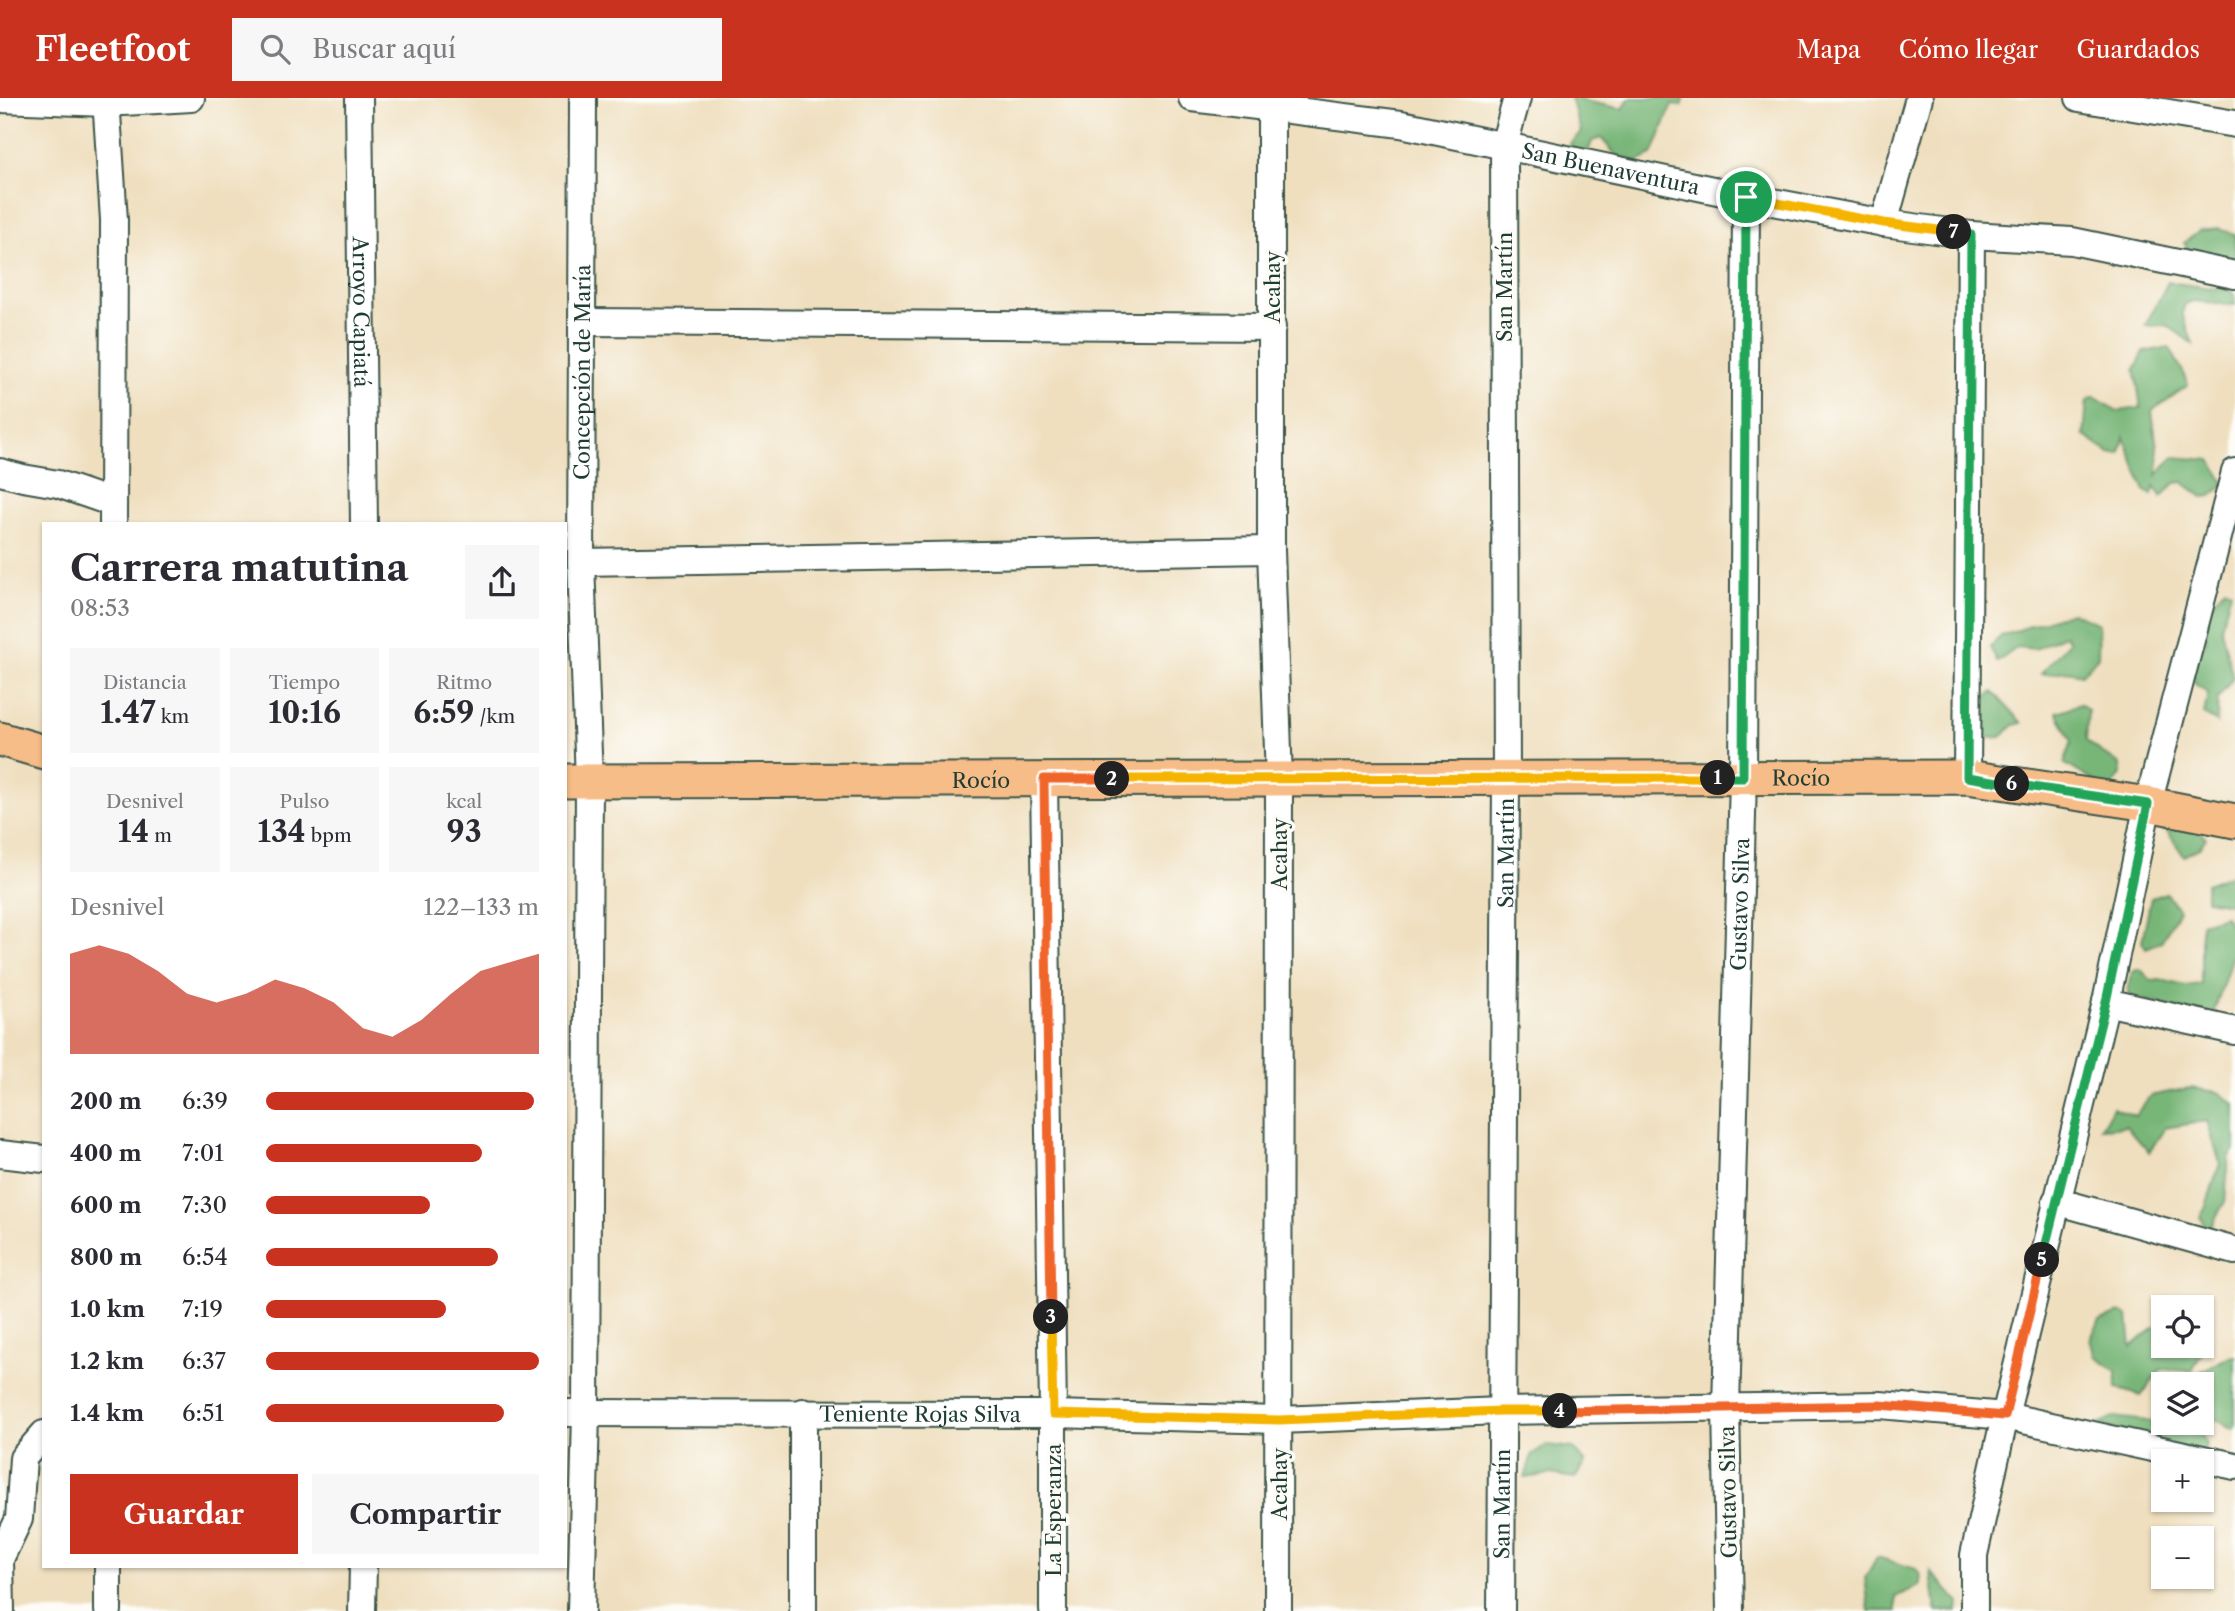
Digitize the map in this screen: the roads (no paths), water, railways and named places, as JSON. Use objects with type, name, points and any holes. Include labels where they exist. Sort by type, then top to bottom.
[{"type":"main road","points":[[0,739],[42,751]]},
{"type":"main road","name":"Rocío","points":[[577,781],[1967,777],[2148,804],[2235,821]]},
{"type":"street","points":[[0,99],[106,101],[191,98]]},
{"type":"street","name":"Arroyo Capiatá","points":[[359,98],[364,522]]},
{"type":"street","name":"Concepción de María","points":[[581,1611],[576,1413],[577,781],[582,562],[583,98]]},
{"type":"street","name":"San Buenaventura","points":[[1192,98],[1273,103],[1402,124],[1746,197],[1884,223],[1971,235],[2072,241],[2235,275]]},
{"type":"street","name":"San Martín","points":[[1501,1611],[1506,779],[1504,145],[1517,98]]},
{"type":"street","points":[[1884,223],[1919,98]]},
{"type":"street","points":[[2079,98],[2235,124]]},
{"type":"street","points":[[0,471],[58,484],[113,513],[114,219],[106,101]]},
{"type":"street","name":"Acahay","points":[[1273,103],[1272,550],[1279,780],[1278,1611]]},
{"type":"street","name":"Gustavo Silva","points":[[1730,1611],[1727,1408],[1743,778],[1746,197]]},
{"type":"street","points":[[1967,777],[1971,235]]},
{"type":"street","points":[[583,322],[1272,327]]},
{"type":"street","points":[[1974,1611],[1974,1555],[2005,1416],[2106,1002],[2148,804],[2235,472]]},
{"type":"street","points":[[582,562],[1272,550]]},
{"type":"street","name":"La Esperanza","points":[[1044,779],[1053,1414],[1053,1611]]},
{"type":"street","points":[[2106,1002],[2235,1031]]},
{"type":"street","points":[[0,1154],[42,1160]]},
{"type":"street","points":[[2056,1202],[2235,1251]]},
{"type":"street","name":"Teniente Rojas Silva","points":[[576,1413],[1053,1414],[1279,1420],[1501,1411],[1880,1405],[2005,1416],[2235,1466]]},
{"type":"street","points":[[803,1412],[803,1611]]},
{"type":"street","points":[[1,1611],[0,1559],[19,1519],[23,1458],[42,1436]]},
{"type":"street","points":[[108,1568],[108,1611]]},
{"type":"street","points":[[362,1611],[363,1568]]}]
